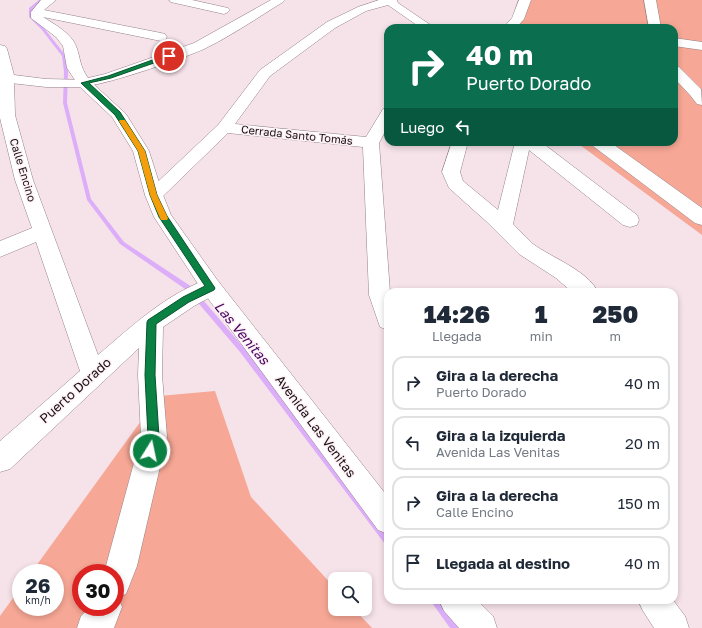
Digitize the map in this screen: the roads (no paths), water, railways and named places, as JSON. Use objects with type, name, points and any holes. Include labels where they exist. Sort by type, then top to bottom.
[{"type":"street","points":[[50,0],[43,3],[37,12],[161,37]]},
{"type":"street","points":[[175,0],[224,10]]},
{"type":"street","points":[[7,79],[56,83],[80,83],[109,77],[199,46],[279,0]]},
{"type":"street","points":[[154,195],[224,128],[264,73],[331,24],[362,9],[391,0],[394,5],[423,24]]},
{"type":"street","points":[[513,24],[518,19],[525,0]]},
{"type":"street","points":[[650,0],[654,24]]},
{"type":"street","name":"Avenida Las Venitas","points":[[37,12],[37,18],[60,34],[69,45],[74,68],[80,83],[118,114],[141,151],[154,195],[163,217],[210,288],[384,515]]},
{"type":"street","points":[[678,43],[702,46]]},
{"type":"street","name":"Calle Encino","points":[[0,49],[7,79],[7,115],[24,180],[93,374]]},
{"type":"street","points":[[678,74],[696,92],[702,101]]},
{"type":"street","name":"Cerrada Santo Tomás","points":[[384,119],[371,143],[380,295],[384,308]]},
{"type":"street","name":"Cerrada Santo Tomás","points":[[224,128],[371,143]]},
{"type":"street","points":[[459,146],[451,172],[455,184],[503,226],[526,249],[563,272],[582,288]]},
{"type":"street","points":[[503,226],[522,146]]},
{"type":"street","points":[[535,146],[630,220]]},
{"type":"street","points":[[604,146],[702,218]]},
{"type":"street","points":[[0,249],[42,232]]},
{"type":"street","name":"Puerto Dorado","points":[[0,459],[152,322],[186,300],[210,288]]},
{"type":"street","points":[[122,564],[154,437],[150,375],[152,322]]},
{"type":"street","points":[[459,604],[481,628]]},
{"type":"street","points":[[657,604],[673,628]]},
{"type":"street","points":[[92,628],[101,620],[103,616]]},
{"type":"waterway","name":"Las Venitas","points":[[41,0],[31,8],[31,17],[43,29],[64,56],[66,72],[65,103],[89,199],[122,243],[190,289],[242,350],[384,536]]},
{"type":"waterway","name":"Las Venitas","points":[[437,604],[455,628]]}]
